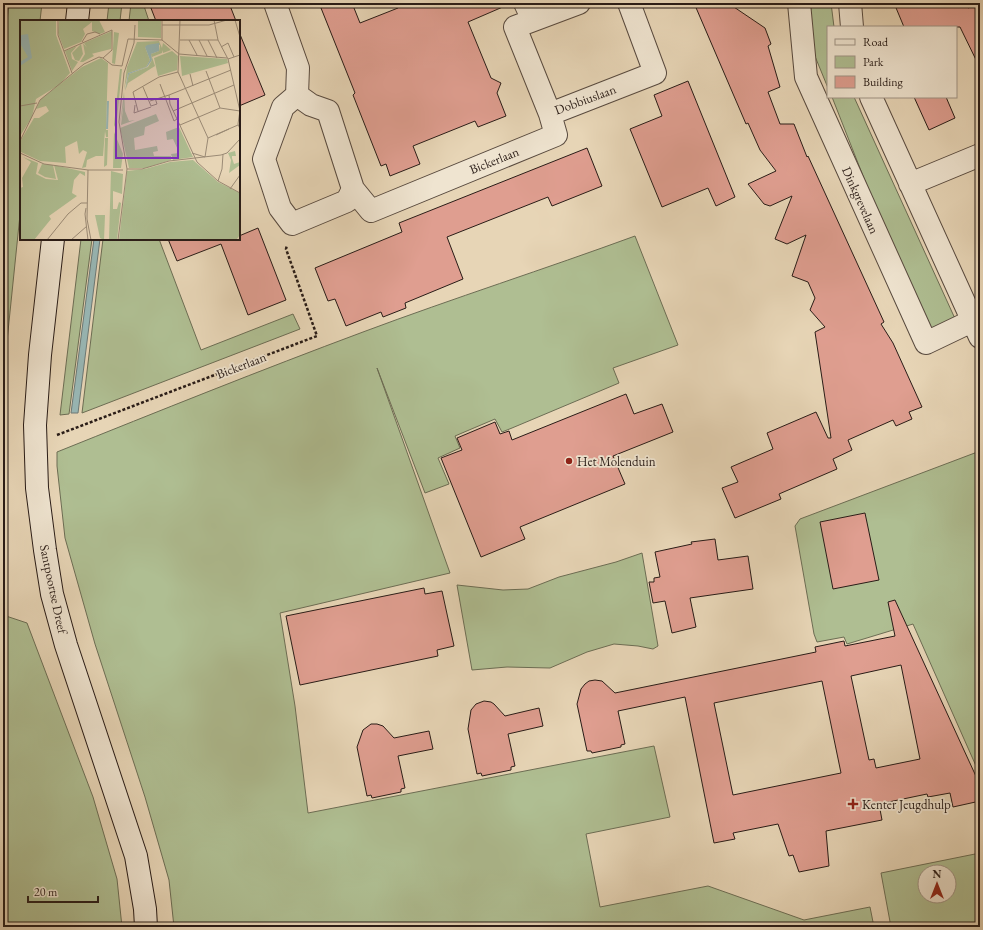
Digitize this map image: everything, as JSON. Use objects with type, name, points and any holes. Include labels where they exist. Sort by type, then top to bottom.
[{"type":"street","points":[[77,20],[79,3]]},
{"type":"street","points":[[275,3],[298,68],[297,95],[283,107],[264,159],[280,208],[292,224],[347,201],[353,189]]},
{"type":"street","name":"Dobbiuslaan","points":[[579,3],[529,12],[515,27],[550,114],[655,73],[629,3]]},
{"type":"street","name":"Dinkgrevelaan","points":[[799,3],[806,77],[926,343],[976,329],[871,98]]},
{"type":"street","points":[[850,3],[852,26]]},
{"type":"street","name":"Bickerlaan","points":[[297,95],[311,105],[328,111],[353,189],[371,211],[556,135],[550,114]]},
{"type":"street","points":[[910,184],[980,154]]},
{"type":"street","name":"Santpoortse Dreef","points":[[53,240],[40,355],[36,425],[37,488],[45,550],[52,594],[66,645],[136,856],[145,909],[146,927]]},
{"type":"path","name":"Bickerlaan","points":[[56,428],[55,436],[317,336],[286,250],[292,224]]},
{"type":"green space","points":[[9,3],[42,3],[40,20],[20,20],[20,215],[3,380],[3,58]]},
{"type":"green space","points":[[109,3],[122,3],[120,20],[107,20]]},
{"type":"green space","points":[[131,3],[143,3],[149,20],[129,20]]},
{"type":"green space","points":[[805,3],[831,3],[834,26],[827,26],[827,86],[812,49]]},
{"type":"green space","points":[[832,98],[854,98],[957,323],[926,336]]},
{"type":"green space","points":[[635,236],[678,345],[613,368],[619,383],[512,428],[502,432],[495,419],[455,436],[460,448],[438,458],[449,484],[425,493],[377,368],[450,573],[280,613],[295,706],[308,813],[654,746],[670,817],[586,834],[600,907],[708,886],[804,920],[870,907],[874,927],[174,927],[169,880],[145,797],[95,644],[65,538],[57,466],[57,452],[363,332]]},
{"type":"green space","points":[[81,240],[92,240],[69,414],[60,415]]},
{"type":"green space","points":[[103,240],[159,240],[201,350],[293,314],[300,329],[82,413]]},
{"type":"green space","points":[[980,451],[980,775],[913,624],[847,644],[844,637],[817,642],[814,634],[795,526],[800,519]]},
{"type":"green space","points":[[642,553],[658,646],[653,649],[614,644],[587,652],[550,668],[507,667],[472,670],[457,585],[503,590],[528,589],[559,577],[616,562]]},
{"type":"green space","points":[[3,615],[27,623],[93,797],[117,879],[122,927],[3,927]]},
{"type":"green space","points":[[980,853],[980,927],[891,927],[881,873],[917,866],[917,904],[957,904],[957,864],[926,864]]},
{"type":"water","points":[[94,240],[100,240],[78,413],[71,413]]},
{"type":"building","points":[[149,3],[229,3],[236,20],[156,20]]},
{"type":"building","points":[[319,3],[352,3],[360,23],[398,8],[396,3],[512,3],[468,22],[491,78],[501,83],[497,93],[506,116],[478,127],[475,121],[413,146],[420,164],[390,176],[386,164],[381,166],[353,95],[355,93]]},
{"type":"building","points":[[694,3],[728,3],[765,28],[771,44],[768,46],[780,87],[768,92],[780,124],[794,124],[807,157],[808,156],[884,322],[881,324],[893,343],[922,407],[909,412],[912,419],[896,426],[893,420],[848,440],[852,450],[833,459],[837,469],[779,494],[781,499],[735,518],[722,488],[738,482],[731,467],[773,449],[767,433],[816,412],[828,438],[831,438],[815,332],[825,327],[810,310],[815,298],[808,282],[792,276],[806,235],[787,244],[775,239],[792,196],[770,206],[764,204],[748,184],[776,171],[760,150],[748,123],[746,124]]},
{"type":"building","points":[[894,3],[966,3],[968,8],[980,3],[980,68],[960,27],[904,26]]},
{"type":"building","points":[[240,34],[265,95],[240,106]]},
{"type":"building","points":[[688,81],[735,197],[716,206],[708,188],[662,207],[630,129],[662,116],[654,95]]},
{"type":"building","points":[[914,98],[946,98],[955,118],[929,130]]},
{"type":"building","points":[[587,148],[602,186],[552,206],[548,197],[447,237],[463,279],[405,303],[406,308],[383,317],[381,312],[346,326],[335,299],[328,301],[315,268],[402,232],[399,223]]},
{"type":"building","points":[[258,228],[286,300],[248,315],[221,244],[177,261],[168,240],[240,240],[240,236]]},
{"type":"building","points":[[626,394],[634,414],[662,404],[673,432],[613,456],[625,484],[520,527],[525,539],[481,557],[441,458],[462,450],[457,438],[495,422],[500,434],[509,431],[512,440]]},
{"type":"building","points":[[865,513],[879,580],[833,589],[820,522]]},
{"type":"building","points":[[715,539],[718,560],[748,556],[753,589],[690,598],[696,627],[672,633],[665,601],[653,603],[649,582],[654,582],[654,578],[660,577],[655,552],[692,544],[691,542]]},
{"type":"building","points":[[424,588],[425,594],[442,591],[454,646],[437,650],[438,656],[300,685],[286,616]]},
{"type":"building","points":[[895,600],[980,785],[980,801],[953,807],[950,793],[928,797],[927,794],[879,804],[882,820],[826,831],[829,866],[799,872],[793,855],[789,856],[778,824],[733,833],[735,839],[714,843],[685,697],[618,711],[625,744],[621,745],[621,747],[592,753],[591,751],[587,751],[577,704],[581,689],[589,681],[602,681],[615,693],[816,652],[815,647],[844,641],[845,646],[895,636],[888,602]],"holes":[[[901,665],[920,759],[876,768],[874,759],[869,760],[851,676]],[[822,681],[841,773],[733,795],[714,703]]]},
{"type":"building","points":[[484,701],[494,704],[505,716],[539,708],[543,726],[508,734],[515,766],[511,767],[511,770],[482,776],[481,773],[477,774],[468,729],[471,710],[476,704]]},
{"type":"building","points":[[371,724],[383,726],[394,738],[429,731],[433,749],[398,756],[405,788],[401,789],[401,792],[372,798],[371,795],[367,796],[357,747],[363,730]]},
{"type":"place","name":"Het Molenduin","points":[[569,461]]},
{"type":"place","name":"Kenter Jeugdhulp","points":[[853,804]]}]
